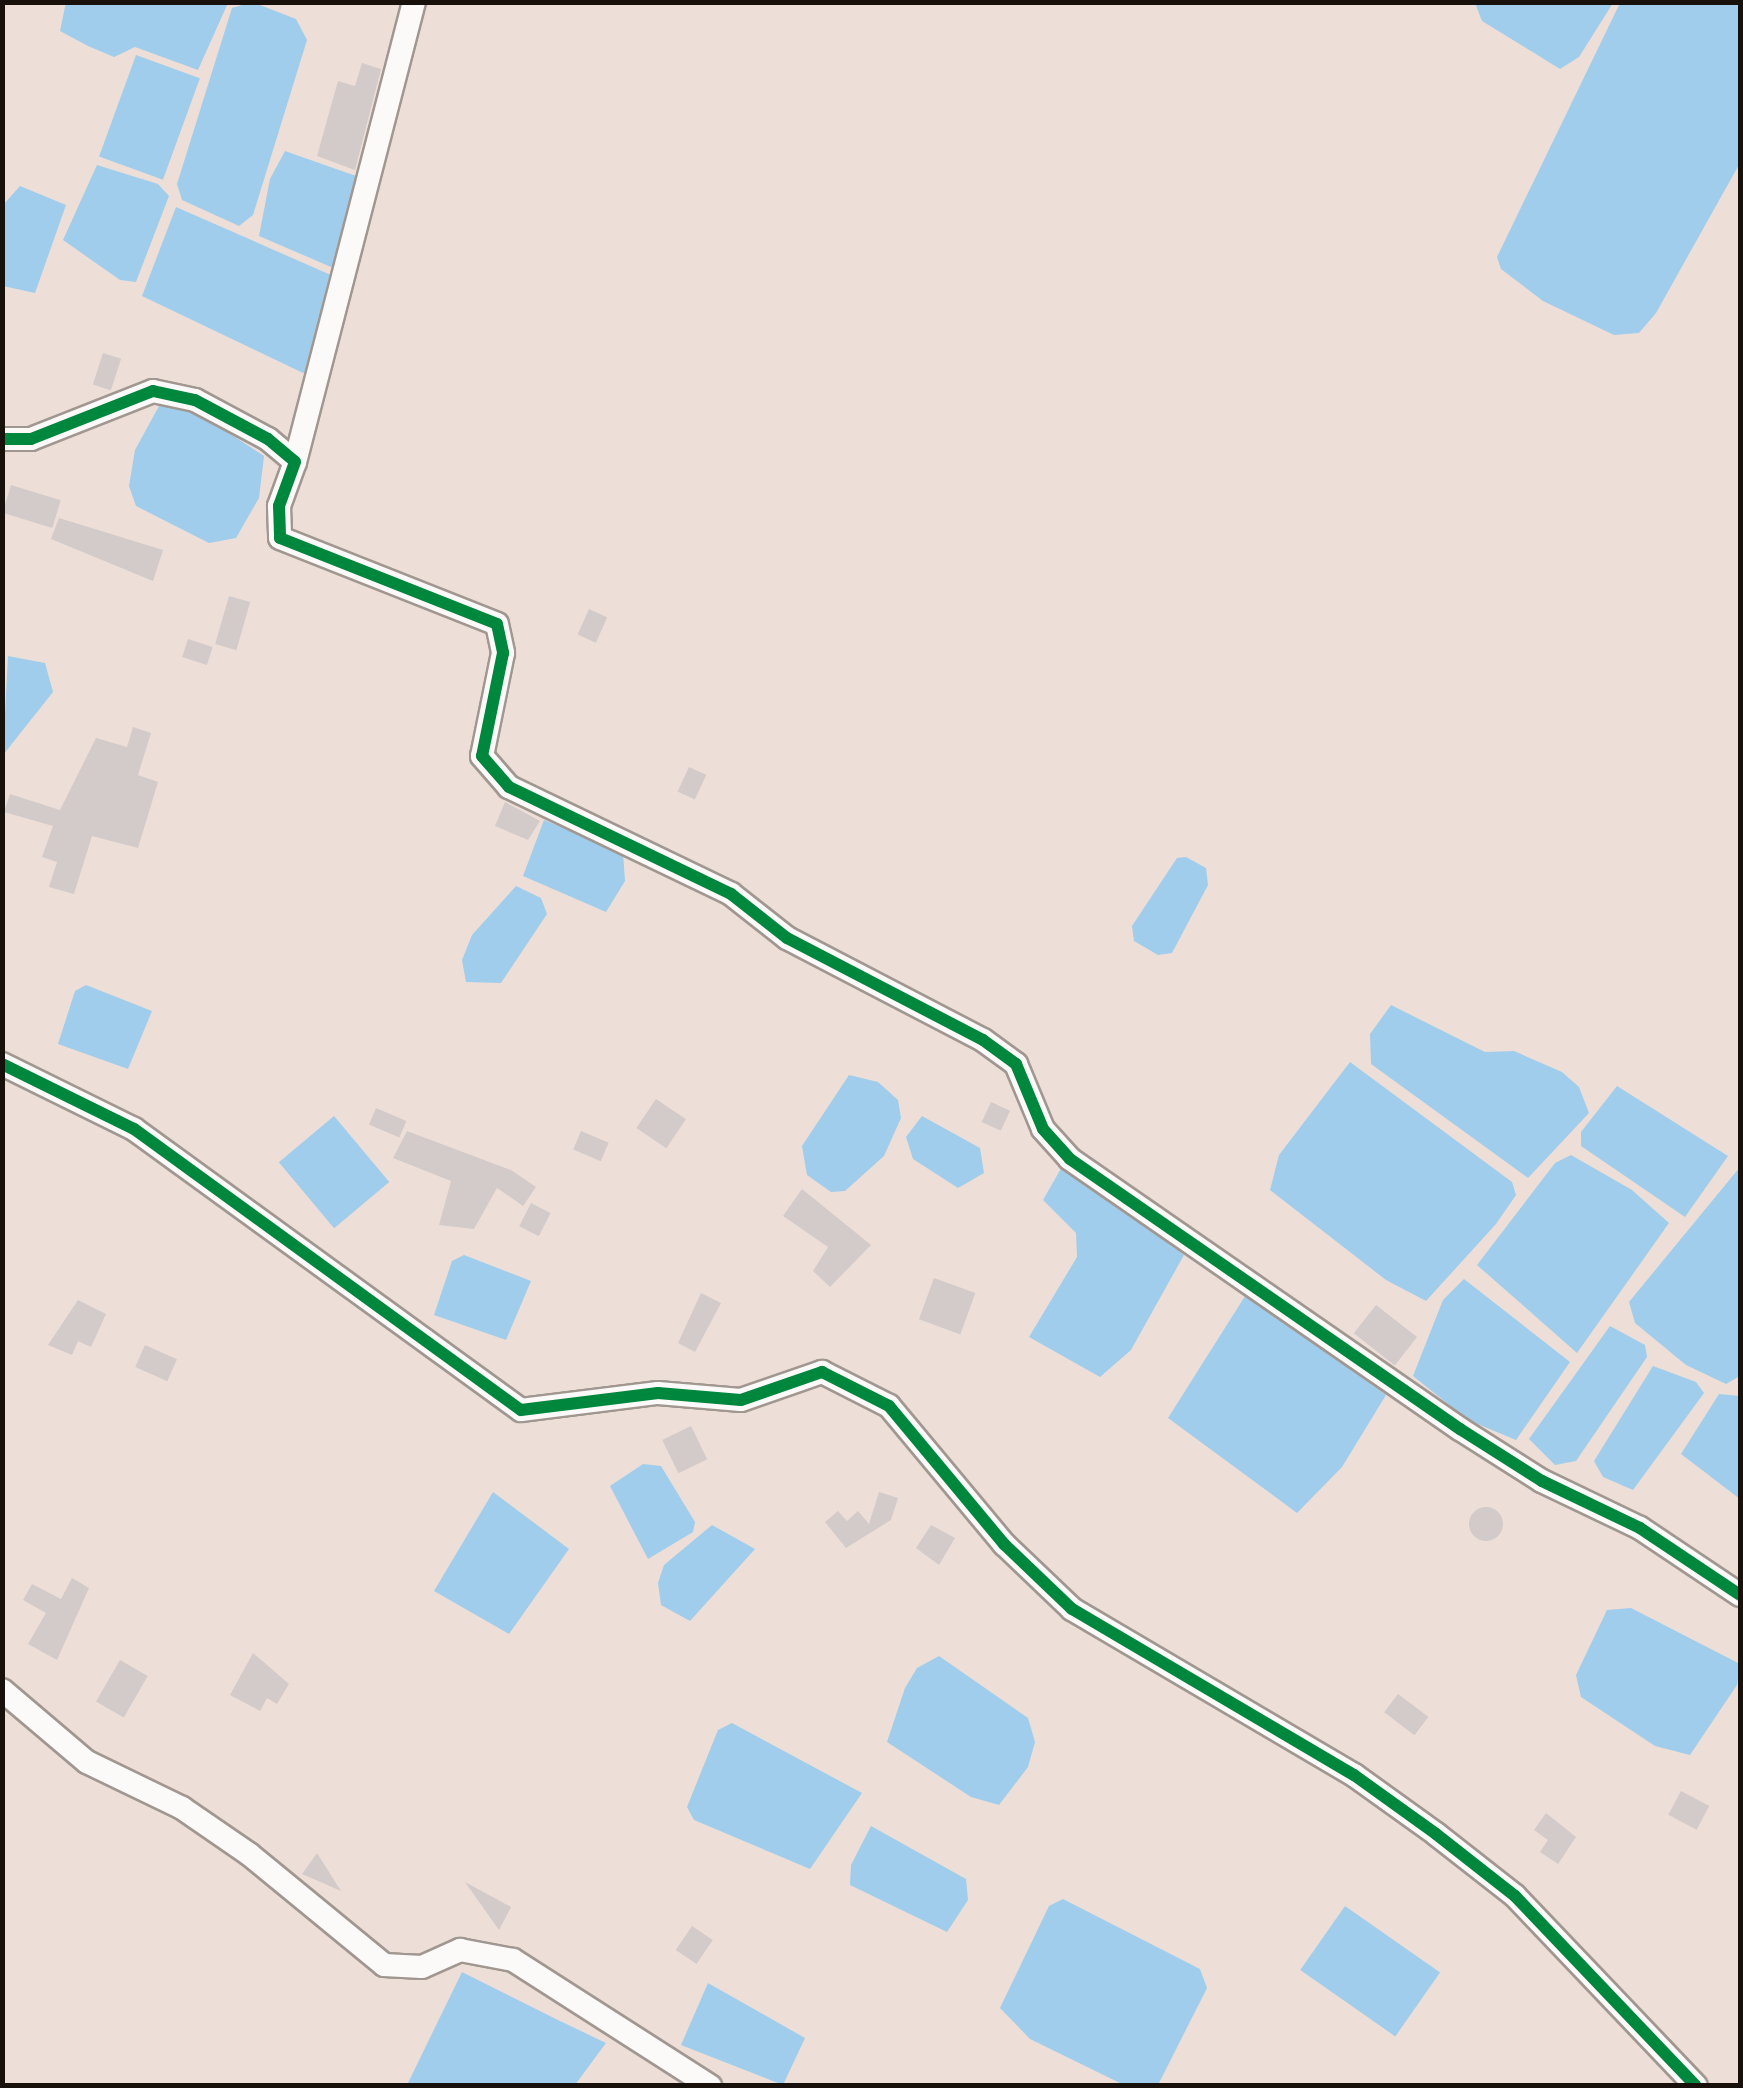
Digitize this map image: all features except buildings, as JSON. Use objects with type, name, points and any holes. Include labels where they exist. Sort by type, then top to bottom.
[{"type":"street","points":[[414,2],[296,462],[279,506],[280,538],[486,615],[502,631],[482,756],[509,786],[731,894],[787,938],[983,1040],[1016,1064],[1042,1129],[1070,1158],[1460,1429],[1542,1481],[1640,1528],[1740,1594]]},
{"type":"street","points":[[2,439],[31,439],[153,391],[212,408],[296,462]]},
{"type":"street","points":[[2,1064],[134,1129],[521,1410],[658,1393],[741,1400],[822,1372],[889,1406],[1004,1544],[1072,1609],[1354,1775],[1436,1834],[1544,1924],[1696,2086]]},
{"type":"street","points":[[2,1690],[87,1762],[182,1808],[249,1854],[384,1965],[422,1967],[460,1950],[513,1960],[710,2086]]},
{"type":"water","points":[[66,2],[228,3],[198,70],[135,47],[114,57],[88,46],[60,31]]},
{"type":"water","points":[[252,2],[296,19],[307,40],[253,215],[239,226],[182,200],[177,184],[232,8]]},
{"type":"water","points":[[1475,2],[1613,3],[1579,57],[1560,69],[1482,21]]},
{"type":"water","points":[[1620,3],[1740,3],[1740,163],[1656,313],[1639,333],[1614,335],[1543,301],[1501,269],[1497,257]]},
{"type":"water","points":[[136,55],[200,78],[163,180],[99,156]]},
{"type":"water","points":[[285,151],[356,176],[361,186],[338,270],[259,236],[270,179]]},
{"type":"water","points":[[97,165],[158,184],[169,196],[136,282],[120,280],[63,240]]},
{"type":"water","points":[[20,186],[66,205],[35,293],[3,286],[3,205]]},
{"type":"water","points":[[176,207],[340,279],[316,366],[303,373],[142,296]]},
{"type":"water","points":[[159,406],[189,407],[264,456],[259,498],[236,538],[209,543],[136,506],[129,486],[135,450]]},
{"type":"water","points":[[8,656],[45,663],[53,692],[3,755]]},
{"type":"water","points":[[544,820],[623,853],[625,881],[606,912],[523,876]]},
{"type":"water","points":[[1186,857],[1206,868],[1208,885],[1172,953],[1158,955],[1134,941],[1132,926],[1177,858]]},
{"type":"water","points":[[516,886],[541,898],[547,914],[501,983],[466,982],[462,960],[472,935]]},
{"type":"water","points":[[86,985],[152,1011],[128,1069],[58,1044],[75,991]]},
{"type":"water","points":[[1391,1005],[1485,1052],[1514,1051],[1562,1072],[1579,1087],[1589,1113],[1528,1178],[1371,1064],[1370,1034]]},
{"type":"water","points":[[1350,1062],[1512,1182],[1516,1195],[1496,1224],[1426,1301],[1386,1280],[1270,1190],[1279,1155]]},
{"type":"water","points":[[849,1075],[878,1082],[898,1100],[901,1118],[884,1156],[845,1191],[831,1192],[807,1175],[802,1146]]},
{"type":"water","points":[[1617,1086],[1728,1156],[1685,1217],[1581,1146],[1581,1132]]},
{"type":"water","points":[[334,1116],[389,1182],[334,1228],[279,1162]]},
{"type":"water","points":[[922,1116],[980,1148],[984,1173],[958,1188],[913,1159],[906,1137]]},
{"type":"water","points":[[1571,1155],[1632,1190],[1669,1223],[1577,1353],[1477,1265],[1555,1163]]},
{"type":"water","points":[[1063,1165],[1184,1255],[1131,1350],[1100,1377],[1029,1337],[1077,1257],[1076,1233],[1043,1200]]},
{"type":"water","points":[[1740,1167],[1740,1376],[1726,1384],[1686,1365],[1635,1323],[1629,1302]]},
{"type":"water","points":[[464,1255],[531,1281],[506,1340],[434,1315],[452,1261]]},
{"type":"water","points":[[1464,1279],[1570,1362],[1516,1440],[1468,1420],[1413,1376],[1443,1300]]},
{"type":"water","points":[[1247,1293],[1386,1395],[1342,1467],[1297,1513],[1168,1418]]},
{"type":"water","points":[[1610,1326],[1645,1345],[1647,1357],[1576,1461],[1555,1465],[1529,1439]]},
{"type":"water","points":[[1653,1366],[1696,1382],[1704,1393],[1633,1490],[1603,1477],[1594,1461]]},
{"type":"water","points":[[1719,1394],[1740,1396],[1740,1499],[1681,1454]]},
{"type":"water","points":[[643,1464],[661,1466],[695,1522],[693,1532],[648,1559],[610,1486]]},
{"type":"water","points":[[493,1492],[569,1549],[509,1634],[434,1591]]},
{"type":"water","points":[[712,1525],[755,1549],[690,1621],[661,1605],[658,1583],[664,1565]]},
{"type":"water","points":[[1631,1608],[1740,1664],[1737,1685],[1690,1755],[1655,1746],[1581,1697],[1576,1675],[1607,1610]]},
{"type":"water","points":[[939,1656],[1028,1718],[1035,1742],[1028,1767],[999,1805],[971,1797],[887,1742],[905,1688],[917,1668]]},
{"type":"water","points":[[732,1723],[862,1793],[810,1869],[694,1820],[687,1807],[718,1730]]},
{"type":"water","points":[[871,1826],[966,1879],[968,1900],[947,1932],[850,1885],[851,1865]]},
{"type":"water","points":[[1063,1899],[1200,1969],[1207,1988],[1158,2085],[1124,2085],[1030,2039],[1000,2008],[1049,1906]]},
{"type":"water","points":[[1345,1906],[1440,1973],[1395,2036],[1300,1970]]},
{"type":"water","points":[[462,1972],[606,2043],[575,2085],[407,2085]]},
{"type":"water","points":[[708,1983],[805,2038],[783,2085],[681,2045]]},
{"type":"cycle path","points":[[2,439],[31,439],[153,391],[195,400],[268,439],[295,462],[279,506],[280,538],[497,624],[503,653],[482,756],[509,787],[731,894],[787,938],[983,1040],[1016,1064],[1043,1129],[1070,1159],[1460,1429],[1542,1481],[1640,1528],[1740,1595]]},
{"type":"cycle path","points":[[2,1064],[134,1129],[521,1410],[658,1393],[741,1400],[822,1372],[889,1406],[1004,1544],[1072,1609],[1354,1775],[1436,1834],[1515,1896],[1696,2086]]}]
